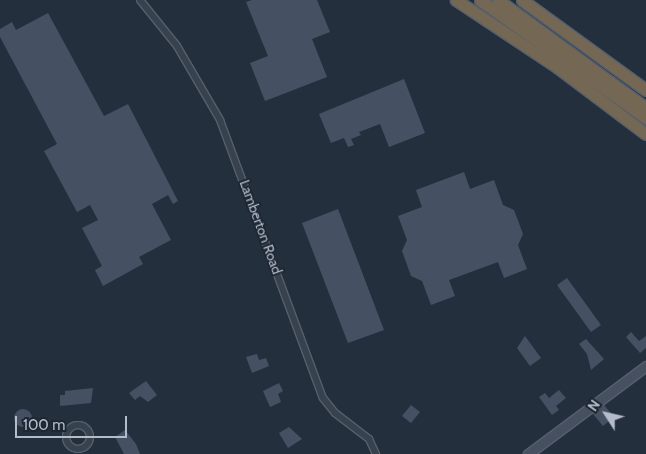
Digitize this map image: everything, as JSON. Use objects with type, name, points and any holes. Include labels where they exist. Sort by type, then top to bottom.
[{"type":"highway","points":[[456,0],[558,67],[646,134]]},
{"type":"highway","points":[[480,0],[646,118]]},
{"type":"highway","points":[[498,0],[646,108]]},
{"type":"highway","points":[[522,0],[646,90]]},
{"type":"street","name":"Lamberton Road","points":[[140,0],[177,46],[220,120],[323,398],[335,413],[368,439],[376,454]]},
{"type":"street","points":[[528,454],[646,366]]},
{"type":"street","points":[[79,424],[88,430],[90,440],[85,447],[78,449],[68,445],[66,435],[71,426],[79,424]]},
{"type":"street","points":[[85,447],[88,454]]},
{"type":"building","points":[[252,0],[317,0],[330,32],[312,39],[327,77],[265,101],[250,63],[268,56],[246,2]]},
{"type":"building","points":[[48,13],[104,116],[128,104],[178,201],[173,204],[168,195],[152,204],[171,240],[139,257],[143,264],[103,286],[95,270],[102,266],[82,228],[98,220],[90,205],[77,212],[44,151],[57,144],[0,37],[0,29],[12,22],[16,30]]},
{"type":"building","points":[[404,79],[425,133],[389,147],[380,124],[359,132],[361,135],[351,139],[354,145],[348,147],[344,138],[331,143],[319,114]]},
{"type":"building","points":[[464,172],[470,189],[494,180],[503,205],[514,210],[523,234],[518,245],[527,269],[504,278],[498,262],[449,280],[455,296],[431,305],[422,281],[411,276],[402,251],[407,240],[398,216],[422,207],[416,190]]},
{"type":"building","points":[[338,209],[384,330],[348,343],[302,223]]},
{"type":"building","points":[[567,278],[601,325],[591,332],[557,285]]},
{"type":"building","points":[[631,332],[639,341],[646,336],[646,348],[640,353],[626,337]]},
{"type":"building","points":[[525,336],[541,358],[530,366],[517,348]]},
{"type":"building","points":[[586,339],[604,359],[591,370],[587,354],[579,344]]},
{"type":"building","points":[[257,354],[259,360],[266,358],[269,366],[252,373],[246,357]]},
{"type":"building","points":[[146,381],[157,395],[148,402],[140,396],[135,400],[129,393]]},
{"type":"building","points":[[279,383],[283,391],[278,394],[281,402],[270,407],[263,391]]},
{"type":"building","points":[[93,388],[91,403],[60,406],[60,395],[65,395],[65,391]]},
{"type":"building","points":[[559,390],[566,398],[556,406],[559,410],[552,415],[539,397],[545,393],[549,398]]},
{"type":"building","points":[[411,405],[420,412],[411,423],[402,416]]},
{"type":"building","points":[[604,405],[614,417],[603,426],[593,414]]},
{"type":"building","points":[[23,409],[29,412],[32,418],[29,424],[23,427],[17,424],[14,418],[17,412]]},
{"type":"building","points":[[289,427],[302,439],[288,448],[279,433]]},
{"type":"building","points":[[125,430],[136,444],[140,454],[124,454],[115,437]]}]
